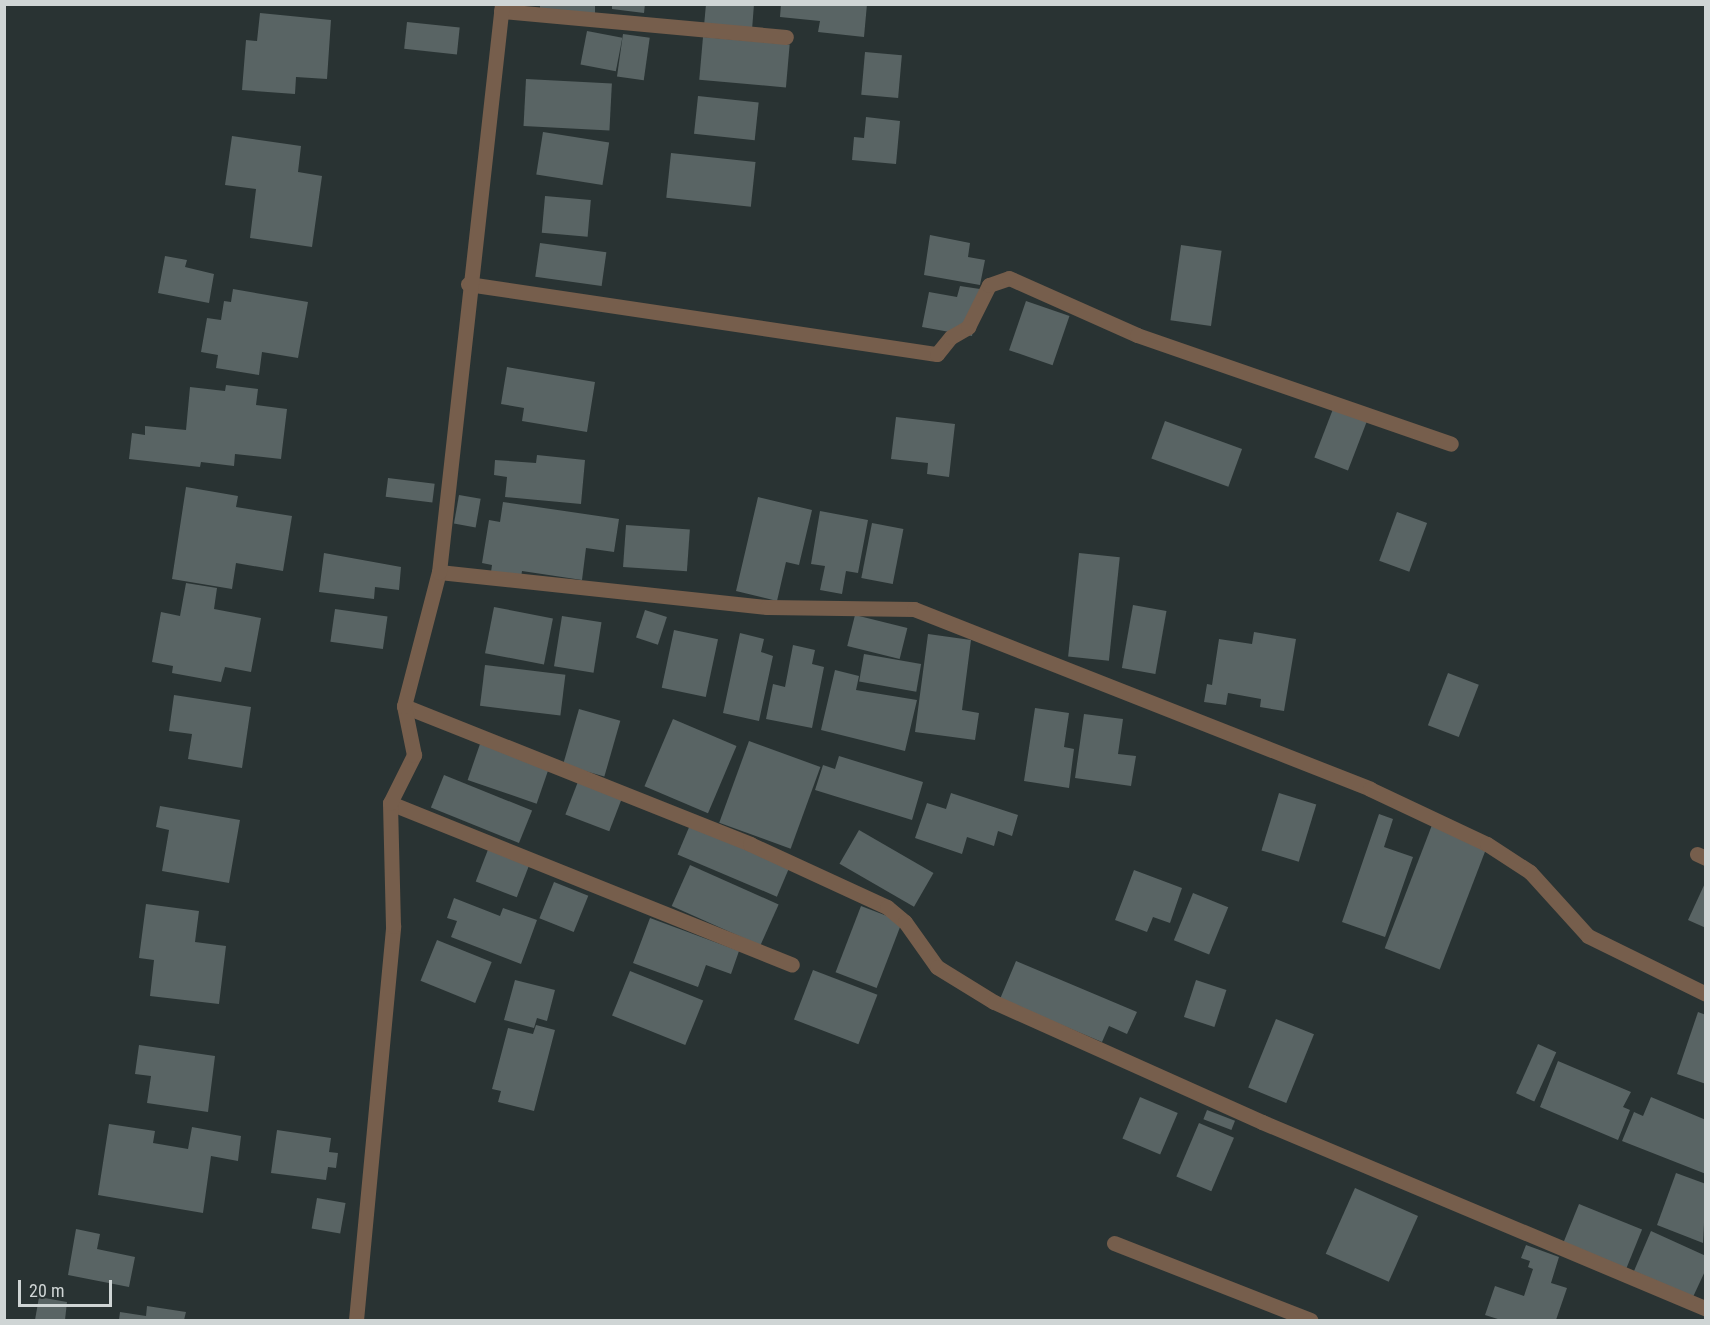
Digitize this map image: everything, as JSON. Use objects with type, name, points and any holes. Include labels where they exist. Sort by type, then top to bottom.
[{"type":"street","points":[[356,1320],[393,926],[390,803],[414,755],[404,706],[439,572],[468,285],[502,8],[786,37]]},
{"type":"street","points":[[468,285],[937,354],[951,337],[968,327],[989,285],[1009,278],[1137,335],[1451,444]]},
{"type":"street","points":[[439,572],[767,607],[914,609],[1370,789],[1487,844],[1530,872],[1588,936],[1706,994]]},
{"type":"street","points":[[404,706],[750,844],[887,907],[905,922],[937,967],[994,1002],[1262,1122],[1706,1309]]},
{"type":"street","points":[[390,803],[792,965]]},
{"type":"street","points":[[1114,1243],[1310,1320]]},
{"type":"building","points":[[540,4],[595,4],[595,14],[540,12]]},
{"type":"building","points":[[612,4],[645,4],[644,13],[612,9]]},
{"type":"building","points":[[706,4],[754,4],[752,30],[704,26]]},
{"type":"building","points":[[781,4],[867,4],[864,37],[818,32],[820,21],[780,17]]},
{"type":"building","points":[[260,13],[331,20],[327,79],[296,77],[295,94],[242,90],[246,40],[257,41]]},
{"type":"building","points":[[407,22],[460,28],[457,54],[404,49]]},
{"type":"building","points":[[587,31],[622,38],[616,71],[581,64]]},
{"type":"building","points":[[623,34],[650,38],[644,80],[617,77]]},
{"type":"building","points":[[703,37],[790,45],[786,87],[699,80]]},
{"type":"building","points":[[865,52],[902,55],[898,98],[861,95]]},
{"type":"building","points":[[526,79],[612,84],[609,130],[524,126]]},
{"type":"building","points":[[698,96],[759,102],[755,140],[694,134]]},
{"type":"building","points":[[866,117],[900,121],[896,164],[852,160],[854,137],[864,138]]},
{"type":"building","points":[[543,132],[609,142],[602,185],[536,174]]},
{"type":"building","points":[[232,136],[301,146],[298,172],[322,176],[312,247],[250,238],[256,189],[225,185]]},
{"type":"building","points":[[671,153],[756,162],[751,207],[666,198]]},
{"type":"building","points":[[545,196],[591,200],[588,237],[542,233]]},
{"type":"building","points":[[930,235],[970,243],[968,257],[985,260],[980,285],[924,275]]},
{"type":"building","points":[[540,243],[606,252],[602,286],[535,277]]},
{"type":"building","points":[[1181,245],[1222,251],[1211,326],[1170,320]]},
{"type":"building","points":[[165,256],[187,260],[185,267],[214,274],[209,303],[158,293]]},
{"type":"building","points":[[960,286],[980,289],[972,336],[922,327],[929,292],[957,297]]},
{"type":"building","points":[[233,289],[308,302],[298,358],[262,352],[259,375],[216,368],[218,355],[201,352],[207,318],[221,320],[224,301],[231,302]]},
{"type":"building","points":[[1026,301],[1069,316],[1053,365],[1009,350]]},
{"type":"building","points":[[507,367],[595,382],[587,432],[522,421],[524,408],[501,404]]},
{"type":"building","points":[[226,385],[258,389],[256,405],[287,409],[281,459],[235,454],[234,466],[201,462],[200,467],[129,459],[132,433],[145,435],[145,426],[186,430],[190,387],[225,391]]},
{"type":"building","points":[[1333,409],[1367,422],[1348,470],[1314,458]]},
{"type":"building","points":[[896,417],[955,424],[949,477],[927,474],[928,463],[891,459]]},
{"type":"building","points":[[1165,421],[1242,449],[1228,487],[1151,459]]},
{"type":"building","points":[[537,455],[585,460],[581,504],[505,497],[507,477],[494,475],[495,460],[536,463]]},
{"type":"building","points":[[388,478],[435,484],[432,503],[386,497]]},
{"type":"building","points":[[186,487],[238,496],[236,507],[292,516],[283,571],[236,563],[232,589],[172,579]]},
{"type":"building","points":[[459,495],[481,499],[476,527],[454,524]]},
{"type":"building","points":[[758,497],[812,510],[799,565],[786,562],[777,601],[736,591]]},
{"type":"building","points":[[503,502],[619,519],[614,552],[586,548],[582,580],[522,571],[520,584],[490,579],[492,565],[482,563],[489,520],[500,522]]},
{"type":"building","points":[[820,511],[868,520],[858,573],[846,571],[842,594],[820,590],[825,566],[811,564]]},
{"type":"building","points":[[1397,512],[1427,523],[1409,572],[1379,561]]},
{"type":"building","points":[[872,523],[903,529],[893,584],[861,578]]},
{"type":"building","points":[[626,525],[690,529],[687,571],[623,567]]},
{"type":"building","points":[[324,553],[401,567],[399,590],[375,587],[374,599],[319,592]]},
{"type":"building","points":[[1079,553],[1120,557],[1109,661],[1068,656]]},
{"type":"building","points":[[186,583],[217,588],[214,609],[261,618],[251,672],[225,667],[221,682],[172,673],[173,666],[152,662],[161,612],[180,616]]},
{"type":"building","points":[[1133,605],[1166,611],[1155,674],[1122,668]]},
{"type":"building","points":[[494,607],[553,618],[544,665],[485,653]]},
{"type":"building","points":[[335,609],[387,616],[383,649],[330,642]]},
{"type":"building","points":[[645,610],[667,617],[658,645],[636,638]]},
{"type":"building","points":[[855,615],[907,628],[900,659],[847,646]]},
{"type":"building","points":[[562,616],[602,622],[594,673],[554,666]]},
{"type":"building","points":[[674,630],[718,639],[706,697],[662,688]]},
{"type":"building","points":[[1254,632],[1296,639],[1284,711],[1260,707],[1261,699],[1228,693],[1226,705],[1204,702],[1207,684],[1212,685],[1219,639],[1252,644]]},
{"type":"building","points":[[740,633],[764,639],[761,652],[773,656],[759,721],[723,713]]},
{"type":"building","points":[[928,634],[971,640],[962,710],[979,713],[975,740],[915,732]]},
{"type":"building","points":[[793,645],[815,650],[812,664],[824,667],[812,728],[766,719],[773,684],[785,687]]},
{"type":"building","points":[[864,654],[921,664],[916,692],[859,682]]},
{"type":"building","points":[[485,665],[565,675],[560,716],[480,706]]},
{"type":"building","points":[[835,670],[859,676],[856,690],[917,700],[905,751],[821,730]]},
{"type":"building","points":[[1448,673],[1479,685],[1459,737],[1428,725]]},
{"type":"building","points":[[174,695],[251,707],[242,768],[188,759],[192,734],[169,731]]},
{"type":"building","points":[[1035,708],[1069,713],[1064,747],[1074,749],[1069,788],[1024,781]]},
{"type":"building","points":[[579,709],[620,721],[604,777],[563,765]]},
{"type":"building","points":[[1084,714],[1123,719],[1118,754],[1136,756],[1131,786],[1075,778]]},
{"type":"building","points":[[673,719],[737,746],[708,813],[644,786]]},
{"type":"building","points":[[749,741],[820,767],[791,849],[719,823]]},
{"type":"building","points":[[480,744],[549,768],[537,804],[468,780]]},
{"type":"building","points":[[839,756],[923,782],[912,820],[815,790],[823,765],[835,769]]},
{"type":"building","points":[[444,775],[532,811],[519,843],[431,807]]},
{"type":"building","points":[[579,779],[623,796],[609,831],[565,814]]},
{"type":"building","points":[[951,793],[1018,815],[1012,836],[998,831],[994,846],[967,837],[962,854],[915,838],[927,803],[946,809]]},
{"type":"building","points":[[1279,793],[1316,804],[1299,862],[1261,850]]},
{"type":"building","points":[[160,806],[240,820],[229,883],[162,871],[169,830],[156,827]]},
{"type":"building","points":[[1379,814],[1393,819],[1384,847],[1413,857],[1385,937],[1342,922]]},
{"type":"building","points":[[690,825],[789,867],[777,897],[677,854]]},
{"type":"building","points":[[1432,825],[1487,846],[1440,969],[1385,948]]},
{"type":"building","points":[[859,830],[933,873],[914,907],[840,864]]},
{"type":"building","points":[[489,847],[530,863],[517,897],[476,882]]},
{"type":"building","points":[[690,865],[779,904],[760,946],[672,906]]},
{"type":"building","points":[[1134,870],[1182,888],[1170,923],[1153,917],[1147,932],[1115,920]]},
{"type":"building","points":[[1706,881],[1706,928],[1688,920]]},
{"type":"building","points":[[554,882],[588,896],[574,932],[539,918]]},
{"type":"building","points":[[1193,893],[1228,907],[1209,955],[1174,940]]},
{"type":"building","points":[[454,898],[500,916],[503,908],[537,920],[521,964],[451,937],[457,921],[447,918]]},
{"type":"building","points":[[146,904],[199,911],[195,942],[226,946],[219,1004],[150,996],[154,960],[139,958]]},
{"type":"building","points":[[861,906],[902,922],[877,988],[836,972]]},
{"type":"building","points":[[650,918],[739,951],[731,974],[706,965],[698,987],[633,963]]},
{"type":"building","points":[[437,940],[492,962],[475,1003],[421,981]]},
{"type":"building","points":[[1016,961],[1137,1012],[1127,1034],[1109,1026],[1102,1042],[1000,999]]},
{"type":"building","points":[[813,970],[877,995],[858,1044],[794,1019]]},
{"type":"building","points":[[630,971],[703,1001],[685,1045],[612,1016]]},
{"type":"building","points":[[515,980],[555,990],[547,1021],[537,1018],[534,1028],[504,1020]]},
{"type":"building","points":[[1196,980],[1226,990],[1214,1027],[1184,1017]]},
{"type":"building","points":[[1698,1012],[1706,1015],[1706,1084],[1677,1074]]},
{"type":"building","points":[[1276,1019],[1314,1034],[1286,1103],[1248,1088]]},
{"type":"building","points":[[536,1025],[555,1030],[534,1111],[498,1102],[501,1091],[492,1089],[508,1028],[533,1034]]},
{"type":"building","points":[[1538,1044],[1556,1052],[1534,1101],[1516,1093]]},
{"type":"building","points":[[139,1045],[215,1056],[208,1112],[147,1103],[151,1076],[135,1074]]},
{"type":"building","points":[[1558,1061],[1631,1092],[1623,1107],[1630,1110],[1618,1140],[1540,1107]]},
{"type":"building","points":[[1140,1097],[1178,1113],[1160,1154],[1122,1138]]},
{"type":"building","points":[[1651,1097],[1706,1120],[1706,1174],[1622,1141],[1634,1112],[1643,1116]]},
{"type":"building","points":[[1207,1110],[1235,1121],[1231,1130],[1203,1119]]},
{"type":"building","points":[[1199,1123],[1234,1138],[1211,1191],[1176,1176]]},
{"type":"building","points":[[109,1124],[155,1131],[153,1143],[188,1149],[192,1127],[241,1136],[238,1161],[211,1156],[203,1213],[98,1195]]},
{"type":"building","points":[[277,1130],[331,1138],[329,1152],[338,1153],[336,1168],[328,1167],[326,1180],[271,1173]]},
{"type":"building","points":[[1676,1173],[1706,1184],[1703,1243],[1657,1225]]},
{"type":"building","points":[[1355,1188],[1418,1216],[1389,1282],[1326,1254]]},
{"type":"building","points":[[317,1198],[346,1203],[340,1234],[312,1229]]},
{"type":"building","points":[[1579,1204],[1642,1229],[1625,1271],[1562,1246]]},
{"type":"building","points":[[76,1229],[100,1234],[97,1249],[135,1257],[129,1287],[68,1275]]},
{"type":"building","points":[[1651,1231],[1706,1256],[1706,1269],[1693,1297],[1634,1271]]},
{"type":"building","points":[[1526,1245],[1559,1257],[1551,1283],[1567,1288],[1556,1320],[1501,1320],[1485,1315],[1495,1286],[1524,1296],[1533,1269],[1528,1267],[1530,1261],[1521,1258]]},
{"type":"building","points":[[39,1297],[67,1302],[65,1320],[35,1320]]},
{"type":"building","points":[[147,1306],[186,1312],[184,1320],[119,1320],[120,1312],[146,1316]]}]
